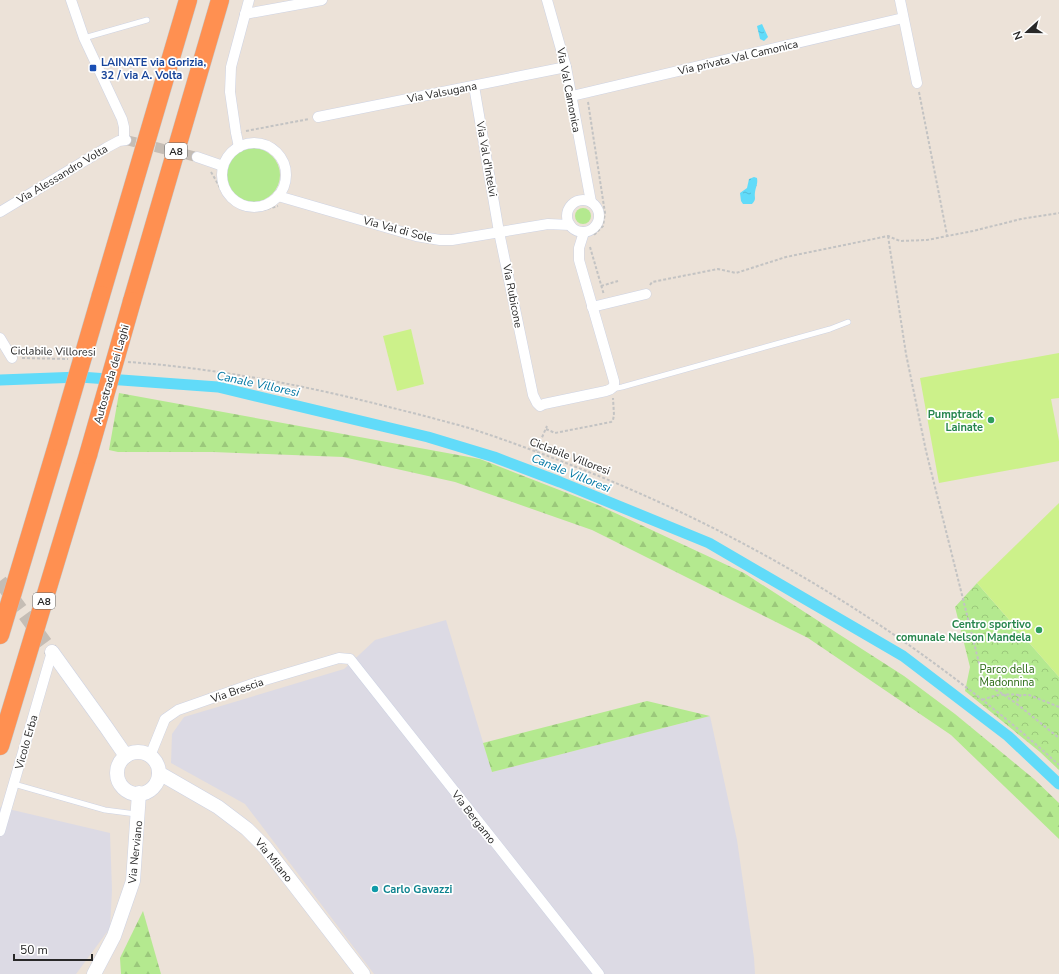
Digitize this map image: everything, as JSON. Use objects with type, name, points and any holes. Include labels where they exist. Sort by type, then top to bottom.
[{"type":"highway","points":[[0,635],[188,0]]},
{"type":"highway","name":"Autostrada dei Laghi","points":[[0,746],[88,455],[220,0]]},
{"type":"street","points":[[71,0],[84,38]]},
{"type":"street","points":[[239,147],[230,92],[231,67],[249,0]]},
{"type":"street","points":[[245,14],[322,0]]},
{"type":"street","name":"Via Val Camonica","points":[[547,0],[566,67],[591,202]]},
{"type":"street","points":[[900,0],[917,83]]},
{"type":"street","name":"Via privata Val Camonica","points":[[572,96],[903,18]]},
{"type":"street","name":"Via Alessandro Volta","points":[[0,212],[106,148],[125,140],[122,119],[84,38]]},
{"type":"street","name":"Via Valsugana","points":[[318,117],[566,67]]},
{"type":"street","name":"Via Val d'Intelvi","points":[[474,86],[499,232]]},
{"type":"street","points":[[256,143],[264,145],[275,152],[283,162],[285,179],[283,187],[278,196],[262,206],[252,207],[234,201],[223,185],[223,166],[229,155],[239,147],[256,143]]},
{"type":"street","points":[[197,157],[223,166]]},
{"type":"street","name":"Via Val Camonica","points":[[580,200],[586,181]]},
{"type":"street","name":"Via Val di Sole","points":[[283,187],[298,201]]},
{"type":"street","name":"Via Val di Sole","points":[[278,196],[416,236],[440,240],[452,240],[499,232]]},
{"type":"street","points":[[548,224],[566,215],[572,204],[580,200],[591,202],[597,209],[598,220],[588,238],[579,248]]},
{"type":"street","points":[[566,215],[579,248],[579,263],[614,381],[614,386],[609,390]]},
{"type":"street","points":[[499,232],[548,224],[571,227],[588,238]]},
{"type":"street","name":"Via Rubicone","points":[[499,232],[533,395],[537,403],[540,406],[609,390]]},
{"type":"street","points":[[592,306],[646,294]]},
{"type":"street","points":[[0,338],[12,358]]},
{"type":"street","points":[[52,652],[126,756]]},
{"type":"street","name":"Vicolo Erba","points":[[0,831],[52,652]]},
{"type":"street","name":"Via Brescia","points":[[150,756],[165,719],[178,710],[255,683],[339,658],[350,659]]},
{"type":"street","name":"Via Bergamo","points":[[350,659],[599,974]]},
{"type":"street","points":[[141,752],[150,756],[158,767],[158,780],[151,789],[139,793],[128,791],[120,782],[118,771],[122,760],[130,754],[141,752]]},
{"type":"street","name":"Via Milano","points":[[159,773],[218,807],[248,829],[265,847],[363,974]]},
{"type":"street","name":"Via Nerviano","points":[[94,974],[114,936],[133,881],[139,815],[139,793]]},
{"type":"lane","points":[[84,38],[146,20]]},
{"type":"lane","points":[[609,390],[830,329],[848,322]]},
{"type":"lane","points":[[14,784],[105,810],[139,815]]},
{"type":"path","points":[[917,83],[947,235]]},
{"type":"path","points":[[587,93],[605,213],[603,226],[588,238],[606,300]]},
{"type":"path","points":[[236,133],[318,117]]},
{"type":"path","points":[[208,169],[226,197],[235,206],[241,209],[248,211],[259,211],[298,201]]},
{"type":"path","points":[[646,294],[652,282],[718,269],[736,273],[786,257],[888,236],[900,241],[927,240],[973,231],[1021,219],[1059,213]]},
{"type":"path","points":[[888,236],[906,354],[926,451],[982,675],[987,685],[1004,694],[1059,738]]},
{"type":"path","points":[[601,286],[618,281]]},
{"type":"path","name":"Ciclabile Villoresi","points":[[12,358],[72,359]]},
{"type":"path","name":"Ciclabile Villoresi","points":[[124,361],[160,364],[240,375],[324,390],[470,429],[536,451],[601,476],[720,531],[779,563],[880,625],[982,700],[1059,765]]},
{"type":"path","points":[[546,429],[554,433],[611,422],[614,415],[609,390]]},
{"type":"path","points":[[536,451],[547,426]]},
{"type":"path","points":[[982,700],[1004,694],[1029,695],[1059,707]]},
{"type":"path","points":[[1017,704],[1018,698],[1021,695]]},
{"type":"shaded area","points":[[446,620],[492,772],[710,716],[737,840],[755,974],[374,974],[245,804],[171,763],[172,734],[184,717],[344,669],[375,640]]},
{"type":"shaded area","points":[[0,807],[110,833],[112,890],[110,928],[76,974],[0,974]]},
{"type":"green space","points":[[248,148],[258,148],[268,152],[276,160],[280,170],[280,180],[276,190],[268,198],[258,202],[248,202],[238,198],[230,190],[226,180],[226,170],[230,160],[238,152]]},
{"type":"green space","points":[[583,208],[589,210],[591,216],[589,222],[583,224],[577,222],[575,216],[577,210]]},
{"type":"green space","points":[[411,329],[424,384],[397,391],[383,336]]},
{"type":"green space","name":"Pumptrack Lainate","points":[[1059,353],[1059,398],[1051,399],[1059,441],[1059,461],[939,483],[920,378]]},
{"type":"green space","points":[[119,393],[480,459],[598,505],[744,573],[904,676],[955,714],[1034,779],[1059,803],[1059,839],[951,735],[808,638],[592,530],[455,482],[343,457],[213,452],[118,452],[109,450]]},
{"type":"green space","name":"Centro sportivo comunale Nelson Mandela","points":[[1059,503],[1059,677],[977,583]]},
{"type":"green space","name":"Parco della Madonnina","points":[[977,583],[1059,677],[1059,770],[1040,752],[965,691],[970,667],[955,607]]},
{"type":"green space","points":[[647,701],[710,716],[492,772],[483,743]]},
{"type":"green space","points":[[143,911],[161,974],[121,974],[120,958]]},
{"type":"water","points":[[762,24],[768,37],[764,41],[760,39],[757,26]]},
{"type":"water","points":[[754,177],[757,178],[757,183],[754,201],[752,204],[743,204],[740,193],[747,188],[749,179]]},
{"type":"waterway","name":"Canale Villoresi","points":[[0,380],[80,377],[218,387],[428,437],[494,457],[560,482],[709,543],[903,656],[1008,736],[1059,784]]},
{"type":"tunnel","points":[[126,140],[197,157]]},
{"type":"tunnel","points":[[0,581],[52,652]]},
{"type":"place","name":"LAINATE via Gorizia, 32 / via A. Volta","points":[[93,68]]},
{"type":"place","name":"Pumptrack Lainate","points":[[991,420]]},
{"type":"place","name":"Centro sportivo comunale Nelson Mandela","points":[[1039,630]]},
{"type":"place","name":"Carlo Gavazzi","points":[[375,889]]}]
